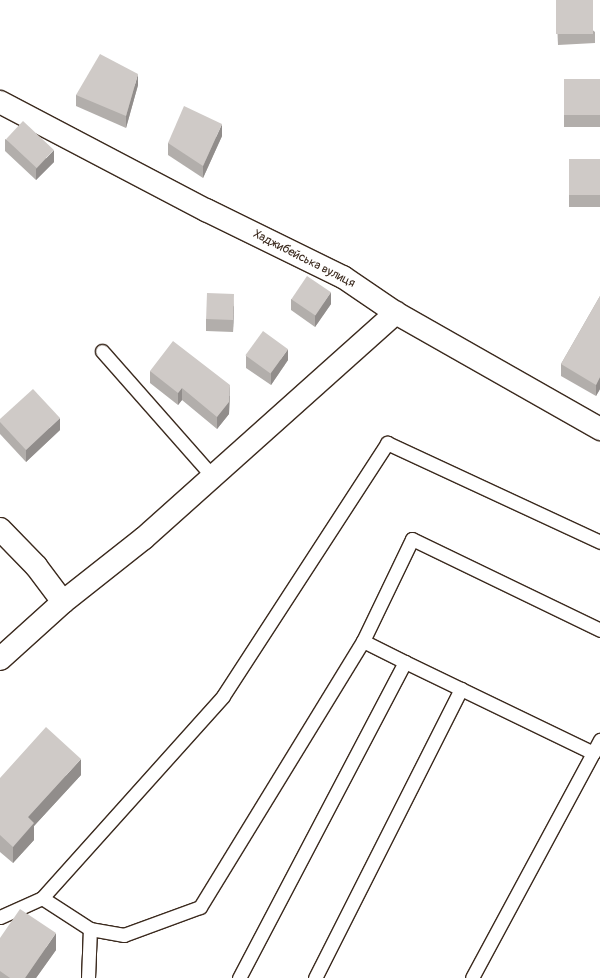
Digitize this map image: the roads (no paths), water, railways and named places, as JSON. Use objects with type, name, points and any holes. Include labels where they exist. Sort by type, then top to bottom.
[{"type":"street","name":"Хаджибейська вулиця","points":[[0,102],[206,210],[344,277],[396,313],[600,429]]},
{"type":"street","points":[[0,658],[63,602],[144,538],[396,313]]},
{"type":"street","points":[[0,529],[36,566],[63,602]]},
{"type":"lane","points":[[102,351],[213,477]]},
{"type":"lane","points":[[0,917],[42,898],[223,696],[387,443],[600,542]]},
{"type":"lane","points":[[42,898],[90,928],[124,935],[200,907],[363,641],[412,539],[600,630]]},
{"type":"lane","points":[[363,641],[593,753]]},
{"type":"lane","points":[[239,978],[405,662]]},
{"type":"lane","points":[[315,978],[461,689]]},
{"type":"lane","points":[[472,978],[600,740]]},
{"type":"lane","points":[[88,978],[90,928]]}]
